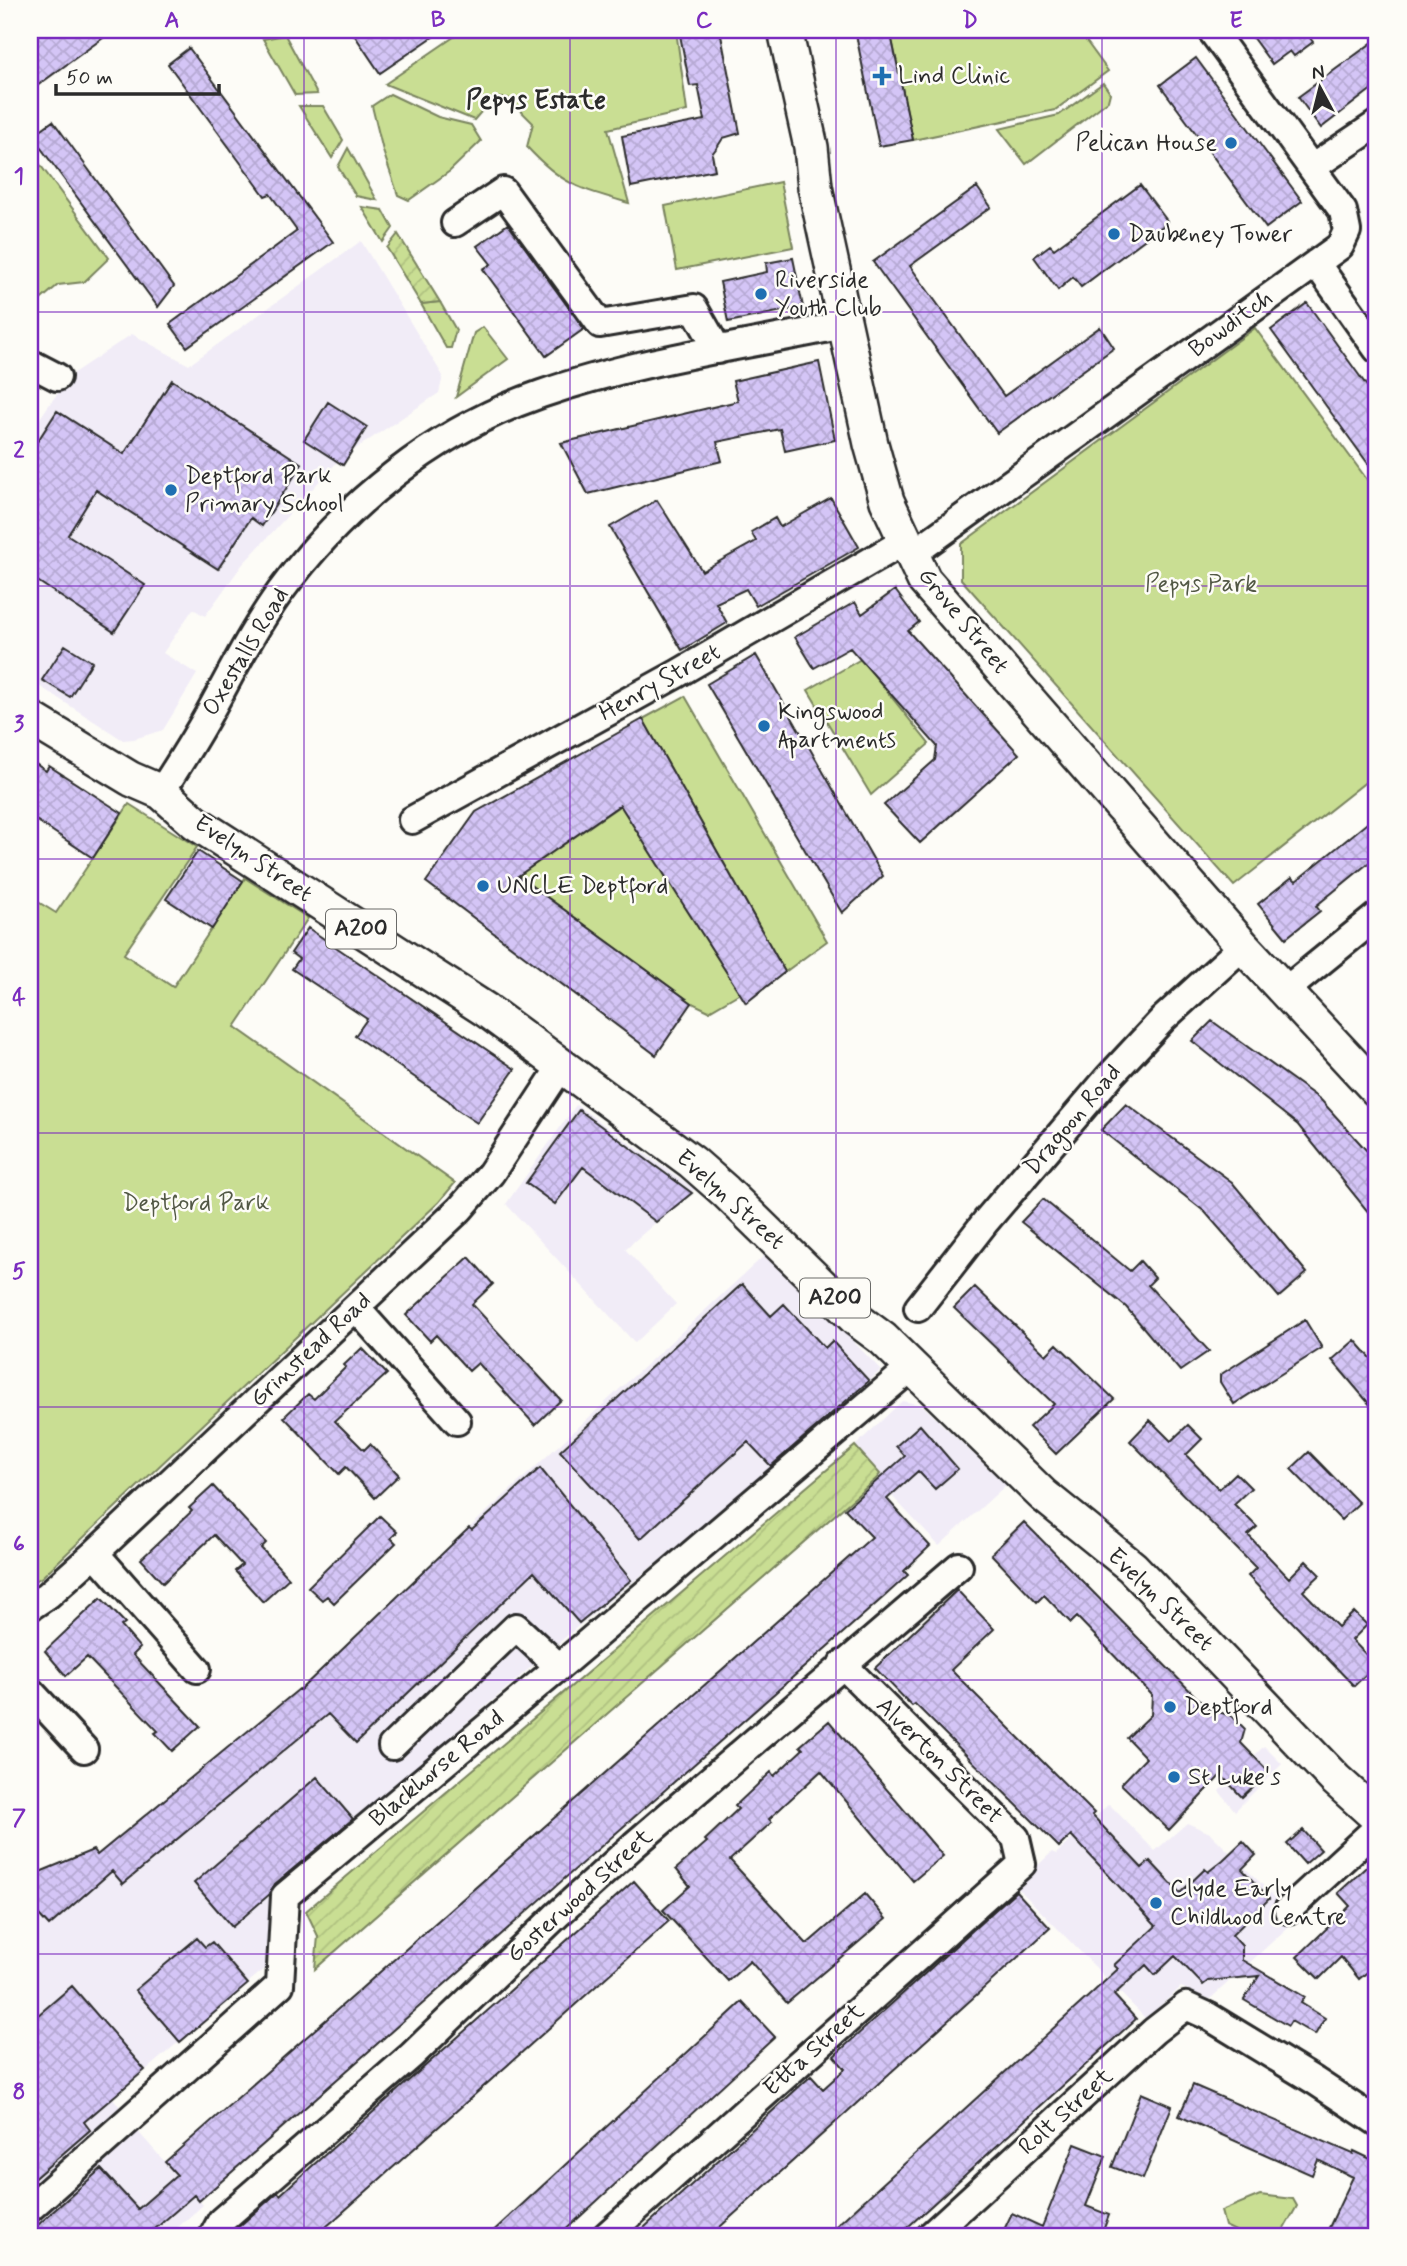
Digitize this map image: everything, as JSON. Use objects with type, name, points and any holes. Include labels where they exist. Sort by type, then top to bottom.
[{"type":"main road","name":"Grove Street","points":[[785,30],[813,157],[815,187],[871,444],[887,500],[923,580],[1243,946],[1286,989],[1377,1090]]},
{"type":"main road","name":"Evelyn Street","points":[[30,718],[122,774],[161,792],[197,823],[486,1010],[708,1175],[856,1319],[883,1339],[1043,1495],[1132,1567],[1335,1779],[1377,1817]]},
{"type":"street","name":"Bowditch","points":[[908,548],[1340,246],[1347,231],[1343,211],[1211,30]]},
{"type":"street","points":[[1313,167],[1377,124]]},
{"type":"street","points":[[455,223],[503,191],[600,324],[694,308],[719,351]]},
{"type":"street","points":[[1316,263],[1377,349]]},
{"type":"street","name":"Oxestalls Road","points":[[161,792],[196,737],[261,618],[302,564],[340,521],[407,465],[492,413],[539,394],[617,372],[844,325]]},
{"type":"street","name":"Henry Street","points":[[412,820],[908,548]]},
{"type":"street","points":[[1286,989],[1377,916]]},
{"type":"street","name":"Dragoon Road","points":[[918,1308],[986,1221],[1109,1077],[1163,1018],[1243,946]]},
{"type":"street","name":"Grinstead Road","points":[[30,1607],[48,1595],[95,1553],[460,1209],[491,1172],[562,1065]]},
{"type":"street","points":[[356,1308],[457,1420]]},
{"type":"street","name":"Blackhorse Road","points":[[30,2208],[280,1985],[285,1895],[912,1367]]},
{"type":"street","points":[[95,1553],[197,1669]]},
{"type":"street","name":"Gosterwood Street","points":[[213,2236],[221,2221],[412,2055],[566,1906],[842,1664],[959,1566]]},
{"type":"street","points":[[392,1746],[516,1627],[559,1667]]},
{"type":"street","name":"Alverton Street","points":[[842,1664],[1016,1838],[1022,1864]]},
{"type":"street","points":[[30,1691],[84,1749]]},
{"type":"street","points":[[1288,1910],[1377,1828]]},
{"type":"street","name":"Etta Street","points":[[606,2236],[1022,1864]]},
{"type":"street","name":"Rolt Street","points":[[938,2234],[1154,2031],[1186,2006],[1208,2016],[1377,2122]]},
{"type":"shaded area","name":"Deptford Park Primary School","points":[[361,241],[443,376],[439,393],[339,460],[242,565],[205,616],[193,609],[163,653],[197,674],[163,730],[123,740],[30,680],[30,433],[75,372],[132,334],[189,365]]},
{"type":"shaded area","points":[[576,1105],[695,1189],[625,1249],[676,1304],[635,1343],[506,1204]]},
{"type":"shaded area","points":[[767,1253],[881,1370],[773,1469],[576,1628],[267,1896],[274,1906],[270,1964],[113,2098],[141,2135],[203,2205],[168,2236],[30,2236],[30,1876],[93,1850],[98,1854],[303,1687],[469,1528]]},
{"type":"shaded area","points":[[902,1401],[922,1405],[1006,1485],[939,1546],[876,1479],[880,1474],[855,1446]]},
{"type":"shaded area","points":[[1264,1746],[1282,1764],[1235,1811],[1219,1791]]},
{"type":"shaded area","name":"Clyde Early Childhood Centre","points":[[1109,1804],[1155,1851],[1187,1823],[1210,1833],[1297,1919],[1210,1999],[1181,1987],[1146,2019],[1016,1886],[1052,1852],[1056,1854]]},
{"type":"green space","points":[[464,30],[676,30],[687,111],[608,129],[629,203],[573,184],[539,160],[527,147],[533,123],[508,98],[493,98],[474,120],[385,84]]},
{"type":"green space","points":[[890,30],[1078,30],[1108,71],[1055,110],[913,140]]},
{"type":"green space","points":[[285,35],[317,94],[295,95],[263,39]]},
{"type":"green space","points":[[1103,83],[1110,93],[1108,101],[1026,164],[999,129],[1059,115]]},
{"type":"green space","points":[[390,94],[438,117],[471,125],[481,141],[450,171],[409,200],[398,195],[372,106]]},
{"type":"green space","points":[[299,106],[323,106],[343,140],[332,158]]},
{"type":"green space","points":[[348,148],[377,200],[356,196],[338,167]]},
{"type":"green space","points":[[30,151],[109,258],[84,282],[58,285],[30,309]]},
{"type":"green space","points":[[780,182],[793,247],[677,270],[665,206]]},
{"type":"green space","points":[[362,207],[383,210],[393,228],[383,242]]},
{"type":"green space","points":[[398,234],[440,302],[421,304],[387,248]]},
{"type":"green space","points":[[440,302],[456,330],[451,348],[446,348],[421,304]]},
{"type":"green space","points":[[483,327],[508,359],[456,397],[474,333]]},
{"type":"green space","name":"Pepys Park","points":[[1255,328],[1377,493],[1377,773],[1234,886],[961,579],[961,544]]},
{"type":"green space","points":[[861,659],[929,744],[871,795],[808,690]]},
{"type":"green space","points":[[685,696],[827,941],[785,972],[643,719]]},
{"type":"green space","name":"Deptford Park","points":[[129,804],[197,847],[124,954],[173,987],[245,878],[308,918],[235,1027],[455,1183],[439,1202],[42,1577],[30,1584],[30,897],[56,913]]},
{"type":"green space","points":[[621,805],[740,993],[709,1011],[692,1003],[518,876]]},
{"type":"green space","points":[[855,1446],[880,1474],[876,1479],[315,1969],[318,1936],[306,1911]]},
{"type":"green space","points":[[1260,2195],[1293,2199],[1297,2206],[1280,2236],[1246,2236],[1225,2226],[1221,2211]]},
{"type":"building","points":[[41,30],[114,30],[30,91],[30,38]]},
{"type":"building","points":[[351,30],[443,30],[380,73]]},
{"type":"building","points":[[679,30],[720,30],[740,133],[723,138],[712,154],[715,170],[631,187],[622,136],[705,120],[698,85],[690,86]]},
{"type":"building","points":[[855,30],[890,30],[913,140],[879,146]]},
{"type":"building","points":[[1247,30],[1304,30],[1313,42],[1294,56],[1290,51],[1272,64]]},
{"type":"building","points":[[1377,39],[1377,85],[1321,128],[1298,97]]},
{"type":"building","points":[[189,48],[333,242],[187,347],[170,324],[297,231],[270,194],[265,196],[168,64]]},
{"type":"building","name":"Pelican House","points":[[1196,58],[1302,201],[1266,228],[1160,85]]},
{"type":"building","points":[[53,121],[174,286],[158,307],[32,136]]},
{"type":"building","name":"Daubeney Tower","points":[[1140,185],[1168,222],[1081,287],[1073,277],[1058,290],[1034,257],[1050,245],[1054,249]]},
{"type":"building","points":[[977,187],[991,207],[910,266],[1004,396],[1100,327],[1114,348],[997,433],[873,262]]},
{"type":"building","points":[[508,224],[584,329],[546,356],[483,269],[491,264],[477,246]]},
{"type":"building","name":"Riverside Youth Club","points":[[793,258],[803,307],[728,322],[720,282],[767,272],[766,263]]},
{"type":"building","points":[[1307,303],[1377,400],[1377,476],[1271,330]]},
{"type":"building","points":[[819,362],[835,440],[785,451],[780,429],[717,442],[722,461],[588,494],[561,443],[738,401],[733,381]]},
{"type":"building","name":"Deptford Park Primary School","points":[[172,380],[302,464],[262,526],[251,518],[218,569],[96,490],[68,535],[145,585],[114,632],[30,576],[30,453],[57,411],[124,454]]},
{"type":"building","points":[[328,402],[367,427],[343,465],[304,440]]},
{"type":"building","points":[[831,498],[859,547],[756,606],[746,589],[716,603],[727,623],[682,650],[610,527],[657,500],[702,571],[756,541],[751,532],[775,518],[780,527]]},
{"type":"building","points":[[895,590],[919,622],[908,631],[1019,754],[920,843],[884,805],[935,760],[937,746],[850,648],[814,668],[795,637],[855,602],[862,614]]},
{"type":"building","points":[[65,645],[92,662],[70,697],[42,680]]},
{"type":"building","points":[[756,655],[883,876],[842,913],[707,684]]},
{"type":"building","name":"UNCLE Deptford","points":[[643,719],[785,972],[746,1003],[620,805],[518,876],[692,1003],[656,1055],[426,882],[476,812]]},
{"type":"building","points":[[30,760],[46,771],[49,766],[122,813],[93,858],[30,816]]},
{"type":"building","points":[[1377,815],[1377,856],[1316,906],[1320,911],[1286,938],[1258,904],[1292,877],[1296,881]]},
{"type":"building","points":[[198,851],[243,881],[212,929],[166,899]]},
{"type":"building","points":[[308,928],[515,1069],[477,1123],[355,1036],[367,1019],[292,969],[299,959],[291,953]]},
{"type":"building","points":[[1212,1021],[1321,1100],[1377,1162],[1377,1223],[1298,1125],[1192,1041]]},
{"type":"building","points":[[1126,1104],[1232,1182],[1307,1273],[1279,1297],[1205,1212],[1101,1130]]},
{"type":"building","points":[[579,1110],[692,1193],[656,1222],[583,1167],[555,1204],[526,1183]]},
{"type":"building","points":[[1043,1199],[1130,1271],[1140,1261],[1155,1278],[1148,1285],[1209,1351],[1180,1371],[1126,1307],[1021,1222]]},
{"type":"building","points":[[469,1257],[493,1284],[472,1304],[561,1400],[535,1425],[478,1363],[469,1371],[436,1335],[430,1341],[406,1315]]},
{"type":"building","points":[[742,1284],[771,1316],[784,1304],[825,1348],[832,1341],[869,1381],[771,1466],[748,1442],[640,1539],[560,1451]]},
{"type":"building","points":[[975,1287],[1046,1355],[1057,1344],[1114,1399],[1056,1454],[1029,1427],[1054,1404],[954,1308]]},
{"type":"building","points":[[1305,1320],[1322,1348],[1234,1404],[1220,1382],[1220,1375]]},
{"type":"building","points":[[1355,1340],[1377,1365],[1377,1413],[1332,1360]]},
{"type":"building","points":[[362,1348],[387,1374],[335,1421],[364,1450],[370,1444],[399,1475],[375,1498],[346,1467],[339,1474],[284,1417],[308,1394],[314,1399]]},
{"type":"building","points":[[1150,1420],[1171,1441],[1188,1425],[1202,1439],[1186,1455],[1219,1489],[1236,1473],[1251,1488],[1234,1504],[1257,1527],[1248,1535],[1289,1578],[1306,1561],[1320,1575],[1303,1591],[1338,1627],[1354,1612],[1367,1625],[1352,1640],[1376,1665],[1354,1686],[1248,1576],[1256,1568],[1130,1441]]},
{"type":"building","points":[[920,1425],[958,1469],[935,1489],[918,1471],[887,1499],[930,1546],[904,1571],[908,1575],[199,2201],[194,2195],[147,2236],[30,2236],[30,2232],[101,2169],[138,2209],[177,2175],[165,2162],[872,1537],[845,1509],[905,1456],[896,1446]]},
{"type":"building","points":[[1309,1452],[1359,1503],[1341,1520],[1291,1469]]},
{"type":"building","points":[[540,1468],[631,1580],[579,1623],[534,1572],[356,1743],[328,1714],[123,1884],[112,1871],[49,1926],[30,1905],[30,1876],[93,1850],[97,1855],[300,1690],[469,1528],[472,1530]]},
{"type":"building","points":[[213,1486],[266,1543],[261,1548],[289,1578],[263,1602],[235,1571],[242,1565],[214,1535],[163,1583],[141,1559],[192,1511],[189,1508]]},
{"type":"building","points":[[380,1516],[397,1532],[391,1538],[396,1543],[334,1603],[327,1596],[322,1600],[308,1587]]},
{"type":"building","points":[[1024,1522],[1208,1709],[1232,1716],[1245,1729],[1241,1743],[1269,1772],[1242,1797],[1221,1775],[1169,1830],[1121,1784],[1146,1758],[1127,1738],[1151,1715],[1152,1695],[1077,1617],[1071,1623],[1044,1595],[1037,1602],[991,1554]]},
{"type":"building","points":[[957,1590],[994,1629],[951,1670],[1094,1813],[1092,1815],[1142,1868],[1150,1861],[1180,1893],[1205,1869],[1208,1872],[1243,1841],[1256,1855],[1242,1869],[1269,1899],[1232,1935],[1242,1946],[1242,1960],[1305,1997],[1301,2003],[1325,2018],[1315,2035],[1291,2021],[1288,2026],[1244,2000],[1259,1976],[1208,1981],[1203,1985],[1175,1956],[1155,1975],[1146,1965],[1114,1995],[1136,2019],[898,2236],[825,2236],[1118,1969],[1114,1965],[1156,1926],[1071,1835],[1059,1847],[875,1668]]},
{"type":"building","points":[[101,1598],[125,1623],[121,1626],[140,1648],[133,1655],[200,1726],[172,1751],[155,1733],[158,1731],[87,1657],[66,1676],[45,1651]]},
{"type":"building","points":[[829,1721],[943,1856],[913,1881],[821,1771],[769,1819],[772,1822],[730,1860],[807,1944],[865,1894],[886,1919],[787,2003],[750,1961],[728,1981],[663,1910],[690,1886],[676,1869],[707,1842],[705,1840],[738,1809],[735,1806],[771,1772],[774,1776],[803,1749],[800,1746]]},
{"type":"building","points":[[317,1777],[353,1819],[275,1884],[270,1894],[232,1927],[194,1883]]},
{"type":"building","points":[[1303,1830],[1321,1850],[1305,1864],[1287,1844]]},
{"type":"building","points":[[1377,1857],[1377,1964],[1359,1979],[1341,1957],[1319,1979],[1297,1957],[1350,1906],[1338,1893]]},
{"type":"building","points":[[634,1881],[669,1921],[333,2221],[315,2236],[231,2236],[278,2192],[280,2195]]},
{"type":"building","points":[[1016,1891],[1050,1928],[1026,1950],[710,2236],[635,2236],[811,2076],[823,2089],[845,2069],[834,2056]]},
{"type":"building","points":[[197,1938],[205,1947],[212,1942],[248,1984],[180,2042],[135,1990]]},
{"type":"building","points":[[72,1986],[145,2070],[84,2122],[90,2130],[30,2182],[30,2022]]},
{"type":"building","points":[[742,2002],[775,2037],[559,2236],[488,2236]]},
{"type":"building","points":[[1193,2085],[1377,2162],[1377,2220],[1369,2236],[1325,2236],[1353,2177],[1318,2160],[1312,2175],[1179,2116]]},
{"type":"building","points":[[1141,2093],[1172,2106],[1143,2179],[1112,2167]]},
{"type":"building","points":[[1075,2144],[1106,2156],[1086,2206],[1109,2215],[1101,2236],[1001,2236],[1012,2213],[1042,2227]]},
{"type":"place","name":"Lind Clinic","points":[[882,76]]},
{"type":"place","name":"Pelican House","points":[[1231,143]]},
{"type":"place","name":"Daubeney Tower","points":[[1114,234]]},
{"type":"place","name":"Riverside Youth Club","points":[[761,294]]},
{"type":"place","name":"Deptford Park Primary School","points":[[171,490]]},
{"type":"place","name":"Kingswood Apartments","points":[[764,726]]},
{"type":"place","name":"UNCLE Deptford","points":[[483,886]]},
{"type":"place","name":"Deptford","points":[[1170,1707]]},
{"type":"place","name":"St Luke's","points":[[1174,1777]]},
{"type":"place","name":"Clyde Early Childhood Centre","points":[[1156,1903]]},
{"type":"district","name":"Pepys Estate","points":[[536,101]]}]
